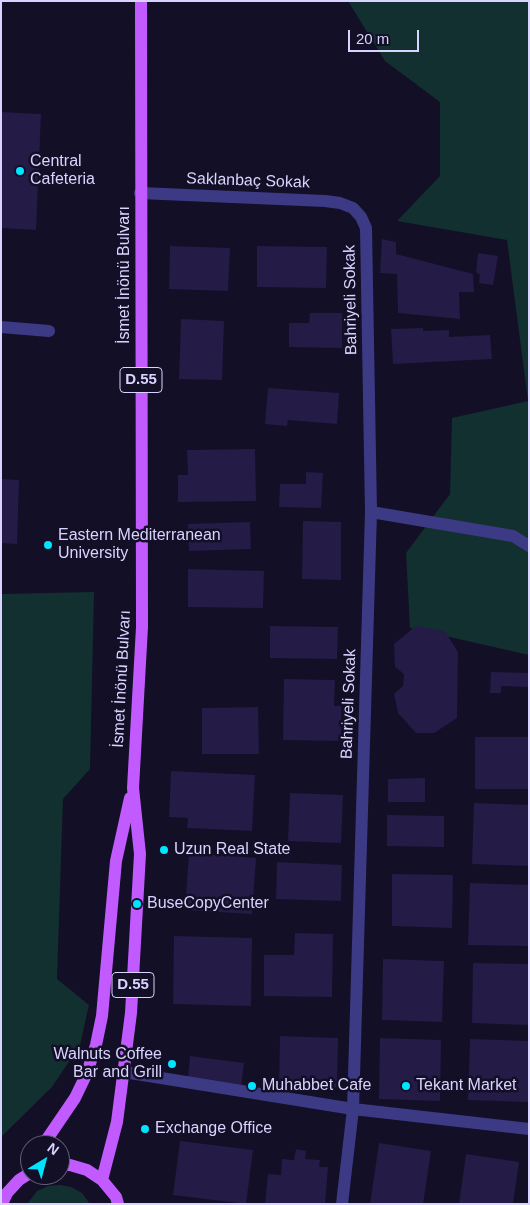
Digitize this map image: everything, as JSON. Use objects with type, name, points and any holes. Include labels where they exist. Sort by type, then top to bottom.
[{"type":"main road","name":"İsmet İnönü Bulvarı","points":[[102,1180],[117,1122],[131,1013],[140,854],[133,788],[142,627],[141,1]]},
{"type":"main road","name":"İsmet İnönü Bulvarı","points":[[50,1135],[75,1098],[87,1073],[96,1045],[102,1016],[116,861],[133,788]]},
{"type":"main road","points":[[70,1165],[87,1170],[102,1180],[116,1197],[118,1204]]},
{"type":"main road","points":[[4,1197],[19,1180]]},
{"type":"street","name":"Saklanbaç Sokak","points":[[140,193],[326,201],[340,203],[353,208]]},
{"type":"street","name":"Bahriyeli Sokak","points":[[342,1204],[353,1109],[371,512],[366,228],[361,217],[353,208]]},
{"type":"street","points":[[1,327],[49,331]]},
{"type":"street","points":[[371,512],[513,536],[529,546]]},
{"type":"street","points":[[124,1072],[353,1109],[529,1129]]},
{"type":"green space","points":[[348,1],[529,1],[529,655],[410,628],[406,553],[450,494],[452,418],[528,401],[507,240],[397,221],[440,176],[440,102],[385,61]]},
{"type":"green space","points":[[94,592],[90,769],[63,799],[57,979],[89,1005],[80,1045],[52,1087],[1,1137],[1,594]]},
{"type":"green space","points":[[60,1185],[71,1187],[82,1193],[90,1204],[27,1204],[37,1191],[48,1186]]},
{"type":"building","name":"Central Cafeteria","points":[[1,112],[41,114],[36,230],[1,228]]},
{"type":"building","points":[[382,239],[396,242],[396,254],[473,274],[474,292],[459,292],[460,319],[398,313],[397,274],[380,273]]},
{"type":"building","points":[[170,246],[230,248],[228,291],[169,289]]},
{"type":"building","points":[[257,246],[327,247],[326,288],[257,287]]},
{"type":"building","points":[[478,253],[498,256],[493,285],[479,283],[480,275],[476,272]]},
{"type":"building","points":[[310,313],[342,313],[342,348],[289,347],[289,323],[309,323]]},
{"type":"building","points":[[181,319],[224,321],[222,380],[179,379]]},
{"type":"building","points":[[423,328],[423,331],[449,330],[449,337],[490,335],[492,359],[393,364],[391,329]]},
{"type":"building","points":[[268,388],[339,393],[337,424],[288,420],[287,426],[265,424]]},
{"type":"building","points":[[255,449],[256,501],[178,502],[178,475],[188,475],[187,450]]},
{"type":"building","points":[[306,472],[323,473],[321,508],[279,507],[280,484],[306,484]]},
{"type":"building","points":[[1,479],[19,480],[17,544],[1,543]]},
{"type":"building","points":[[303,521],[341,522],[341,580],[302,579]]},
{"type":"building","points":[[250,522],[251,549],[189,551],[188,524]]},
{"type":"building","points":[[188,569],[264,571],[263,608],[188,607]]},
{"type":"building","points":[[270,626],[338,627],[337,659],[270,658]]},
{"type":"building","points":[[416,626],[445,631],[458,652],[457,718],[434,733],[416,733],[398,713],[394,694],[403,686],[404,674],[395,667],[394,644]]},
{"type":"building","points":[[491,672],[529,673],[529,687],[501,686],[501,693],[490,693]]},
{"type":"building","points":[[284,679],[335,680],[334,706],[341,706],[341,741],[283,740]]},
{"type":"building","points":[[258,707],[259,754],[202,754],[202,708]]},
{"type":"building","points":[[475,737],[529,737],[529,789],[475,789]]},
{"type":"building","points":[[171,771],[255,775],[252,831],[187,828],[188,818],[169,817]]},
{"type":"building","points":[[425,778],[425,802],[388,802],[388,779]]},
{"type":"building","points":[[290,793],[343,795],[341,843],[288,841]]},
{"type":"building","points":[[474,803],[529,805],[529,866],[472,864]]},
{"type":"building","points":[[387,815],[444,816],[444,847],[387,846]]},
{"type":"building","points":[[189,853],[256,858],[252,914],[185,910]]},
{"type":"building","points":[[277,862],[342,865],[341,901],[276,899]]},
{"type":"building","points":[[392,874],[453,875],[452,928],[392,926]]},
{"type":"building","points":[[470,883],[529,885],[529,946],[468,945]]},
{"type":"building","points":[[295,933],[333,934],[332,997],[264,996],[264,955],[294,955]]},
{"type":"building","points":[[174,936],[252,938],[251,1006],[173,1004]]},
{"type":"building","points":[[383,959],[444,961],[442,1022],[382,1020]]},
{"type":"building","points":[[473,963],[529,964],[529,1025],[472,1023]]},
{"type":"building","points":[[280,1036],[338,1038],[337,1088],[279,1086]]},
{"type":"building","points":[[380,1038],[441,1040],[440,1101],[379,1099]]},
{"type":"building","points":[[470,1039],[529,1041],[529,1102],[468,1100]]},
{"type":"building","points":[[190,1056],[244,1063],[241,1086],[188,1079]]},
{"type":"building","points":[[180,1141],[253,1150],[246,1204],[173,1195]]},
{"type":"building","points":[[379,1143],[431,1151],[423,1204],[370,1204]]},
{"type":"building","points":[[296,1149],[306,1151],[305,1159],[320,1160],[319,1167],[328,1167],[325,1204],[265,1204],[268,1174],[281,1175],[282,1159],[294,1160]]},
{"type":"building","points":[[466,1154],[519,1162],[513,1204],[459,1204]]},
{"type":"place","name":"Central Cafeteria","points":[[20,171]]},
{"type":"place","name":"Eastern Mediterranean University","points":[[48,545]]},
{"type":"place","name":"Uzun Real State","points":[[164,850]]},
{"type":"place","name":"BuseCopyCenter","points":[[137,904]]},
{"type":"place","name":"Walnuts Coffee Bar and Grill","points":[[172,1064]]},
{"type":"place","name":"Muhabbet Cafe","points":[[252,1086]]},
{"type":"place","name":"Tekant Market","points":[[406,1086]]},
{"type":"place","name":"Exchange Office","points":[[145,1129]]}]
